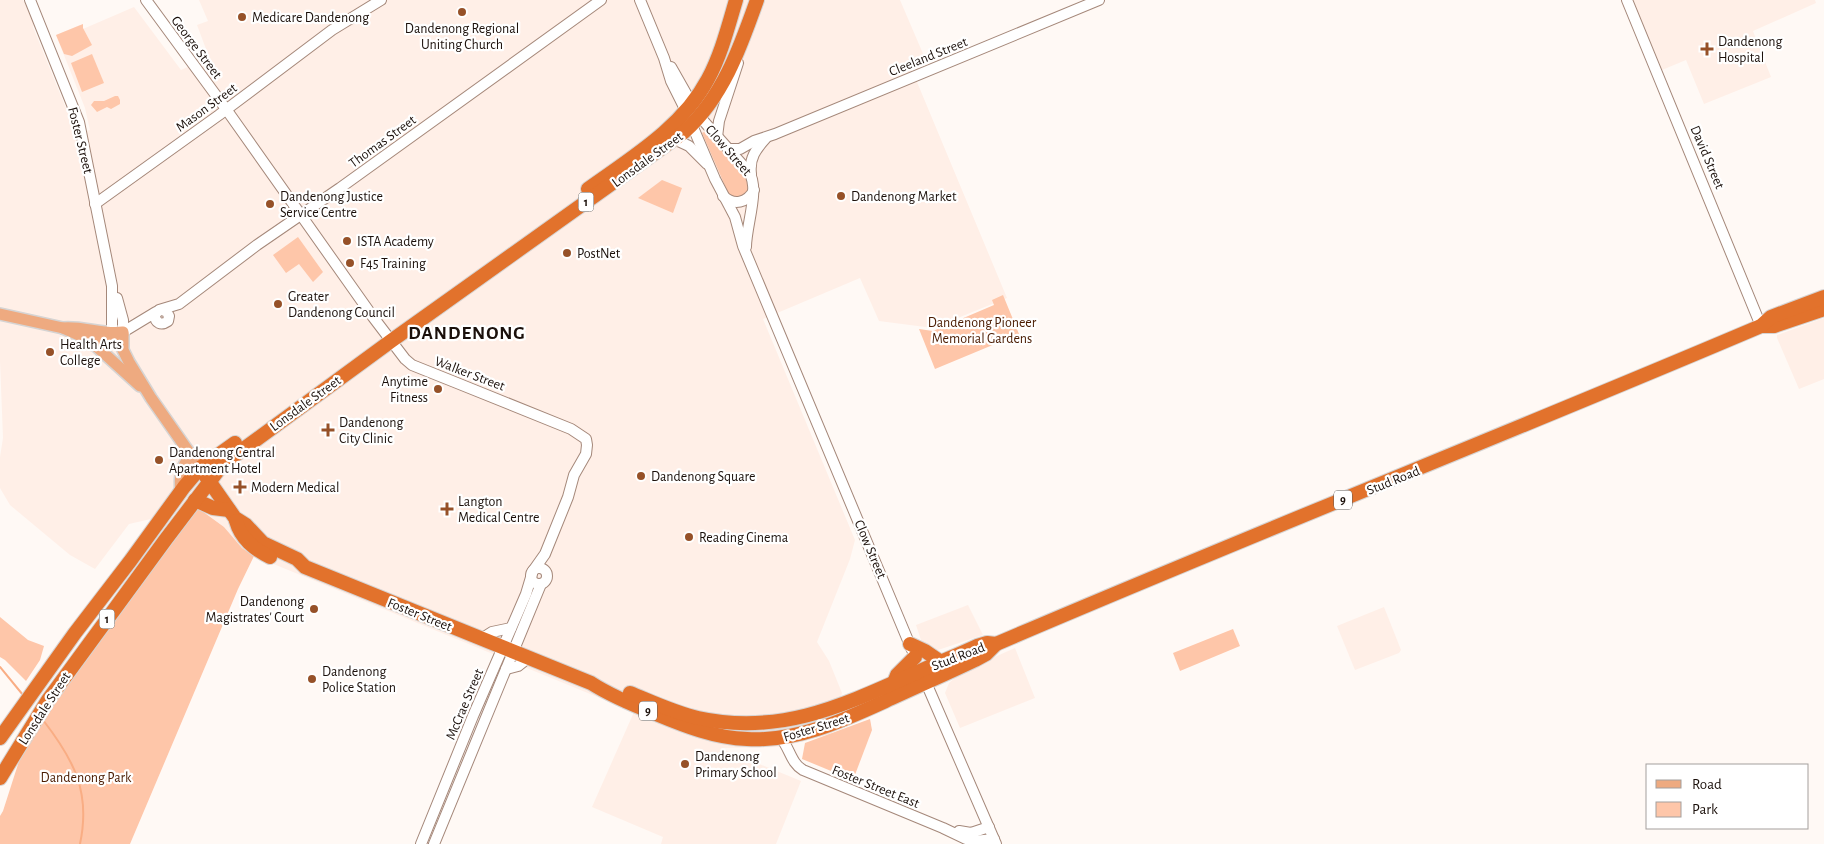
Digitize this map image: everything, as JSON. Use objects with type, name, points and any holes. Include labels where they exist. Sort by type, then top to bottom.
[{"type":"highway","name":"1","points":[[689,108],[714,66],[736,0]]},
{"type":"highway","name":"1","points":[[696,121],[718,94],[757,0]]},
{"type":"highway","name":"Clow Street","points":[[689,108],[696,121]]},
{"type":"highway","name":"Lonsdale Street","points":[[0,778],[48,700],[195,500],[229,459],[388,338],[650,144],[689,108]]},
{"type":"highway","name":"Lonsdale Street","points":[[2,735],[75,633],[200,468],[674,139],[696,121]]},
{"type":"highway","name":"Stud Road","points":[[923,676],[986,654],[996,644],[1761,326],[1771,317],[1824,297]]},
{"type":"highway","name":"Stud Road","points":[[1761,326],[1774,326],[1824,309]]},
{"type":"highway","name":"Foster Street","points":[[200,468],[232,514],[239,531],[253,547],[268,557],[296,568],[305,567],[591,683],[605,693],[691,728],[745,740],[781,738],[803,734],[835,723],[923,676]]},
{"type":"highway","points":[[195,500],[232,514]]},
{"type":"highway","name":"Stud Road","points":[[923,676],[941,662],[987,643],[996,644]]},
{"type":"highway","points":[[893,683],[912,650],[926,651],[941,662]]},
{"type":"highway","name":"Foster Street","points":[[591,683],[606,684],[696,717],[766,723],[796,719],[845,704],[893,683],[923,676]]},
{"type":"highway","points":[[729,737],[731,721]]},
{"type":"highway","points":[[2,735],[19,747]]},
{"type":"main road","name":"Foster Street","points":[[30,0],[77,117],[112,286],[118,335],[118,358],[151,398]]},
{"type":"main road","name":"George Street","points":[[146,0],[226,109]]},
{"type":"main road","name":"Mason Street","points":[[332,30],[342,19],[372,0]]},
{"type":"main road","name":"Mason Street","points":[[95,204],[332,30],[381,0]]},
{"type":"main road","name":"Thomas Street","points":[[118,335],[158,311],[179,304],[601,0]]},
{"type":"main road","name":"Clow Street","points":[[640,0],[664,58],[689,108]]},
{"type":"main road","name":"Cleeland Street","points":[[728,149],[740,149],[754,141],[766,138],[1099,0]]},
{"type":"main road","name":"David Street","points":[[1627,0],[1761,326]]},
{"type":"main road","points":[[718,138],[719,121],[737,66],[744,35]]},
{"type":"main road","name":"Walker Street","points":[[226,109],[388,338],[405,359],[412,365],[575,430],[586,439]]},
{"type":"main road","name":"Clow Street","points":[[696,121],[718,138],[751,174],[755,187],[747,232],[747,253]]},
{"type":"main road","name":"Clow Street","points":[[696,121],[711,169],[736,220],[740,239],[923,676],[995,841]]},
{"type":"main road","points":[[751,174],[753,155],[766,138]]},
{"type":"main road","points":[[674,139],[690,147],[711,169]]},
{"type":"main road","points":[[723,196],[730,201],[742,202],[750,196],[755,187]]},
{"type":"main road","name":"Foster Street","points":[[112,286],[121,312],[118,335],[124,351],[151,398],[200,468]]},
{"type":"main road","name":"Thomas Street","points":[[158,311],[155,318],[159,323],[165,324],[179,304]]},
{"type":"main road","points":[[121,312],[139,323]]},
{"type":"main road","points":[[0,314],[63,328],[81,336],[104,342],[118,335]]},
{"type":"main road","points":[[63,328],[79,327],[118,335]]},
{"type":"main road","points":[[81,336],[97,347],[141,387]]},
{"type":"main road","name":"McCrae Street","points":[[434,844],[506,669],[511,628],[526,594],[532,572],[544,554],[568,497],[574,474],[585,455],[586,439]]},
{"type":"main road","points":[[180,492],[179,478],[186,461],[191,455]]},
{"type":"main road","name":"McCrae Street","points":[[544,554],[546,572]]},
{"type":"main road","points":[[541,568],[546,572],[546,580],[541,584],[534,582],[532,572],[541,568]]},
{"type":"main road","name":"McCrae Street","points":[[421,844],[508,650],[541,584]]},
{"type":"main road","points":[[481,639],[492,632],[511,628]]},
{"type":"main road","points":[[506,669],[518,666],[528,658]]},
{"type":"main road","name":"Foster Street East","points":[[781,738],[789,749],[795,764],[800,768],[971,840],[995,841]]},
{"type":"main road","name":"Foster Street East","points":[[943,828],[971,834],[989,827]]},
{"type":"shaded area","points":[[0,0],[23,0],[34,21],[33,27],[76,133],[90,130],[85,108],[56,35],[80,25],[83,29],[134,7],[181,70],[209,57],[197,25],[208,21],[199,0],[900,0],[927,63],[912,70],[1007,298],[933,328],[879,321],[860,278],[763,319],[855,540],[850,559],[817,642],[829,661],[842,693],[832,734],[780,747],[720,748],[801,781],[776,844],[661,844],[663,837],[592,807],[634,712],[254,556],[242,548],[224,527],[199,508],[129,524],[95,569],[70,555],[10,505],[0,488],[0,457],[3,438],[0,361]]},
{"type":"shaded area","name":"Dandenong Hospital","points":[[1633,0],[1815,0],[1816,3],[1753,31],[1771,77],[1704,104],[1686,60],[1662,70]]},
{"type":"shaded area","points":[[1824,318],[1824,379],[1799,389],[1777,335]]},
{"type":"shaded area","points":[[968,605],[983,635],[935,651],[921,640],[916,625]]},
{"type":"shaded area","points":[[1384,607],[1401,650],[1399,653],[1355,670],[1337,626]]},
{"type":"shaded area","points":[[1015,648],[1035,698],[960,728],[945,693],[949,683],[963,671]]},
{"type":"green space","points":[[83,24],[83,28],[92,45],[72,56],[64,54],[56,35]]},
{"type":"green space","points":[[92,54],[104,83],[82,92],[71,63]]},
{"type":"green space","points":[[118,96],[120,104],[111,109],[107,107],[97,112],[91,105],[94,101],[104,101]]},
{"type":"green space","points":[[706,131],[743,169],[751,189],[741,199],[729,195],[702,133]]},
{"type":"green space","points":[[662,180],[682,188],[673,213],[638,198]]},
{"type":"green space","points":[[298,237],[323,272],[313,282],[299,264],[286,273],[273,255]]},
{"type":"green space","name":"Dandenong Pioneer Memorial Gardens","points":[[1003,295],[1019,334],[935,369],[919,329],[933,331],[994,305],[992,300]]},
{"type":"green space","name":"Dandenong Park","points":[[198,508],[224,527],[242,548],[254,556],[238,589],[130,844],[0,844],[0,816],[20,758],[71,679]]},
{"type":"green space","points":[[0,617],[28,640],[44,646],[40,660],[26,681],[0,657]]},
{"type":"green space","points":[[1233,629],[1240,646],[1180,671],[1173,653]]},
{"type":"green space","points":[[870,719],[872,730],[853,780],[802,759],[805,743]]},
{"type":"waterway","points":[[0,667],[23,695]]},
{"type":"waterway","points":[[43,720],[63,749],[77,778],[83,808],[80,844]]},
{"type":"place","name":"Dandenong Regional Uniting Church","points":[[462,12]]},
{"type":"place","name":"Medicare Dandenong","points":[[242,17]]},
{"type":"place","name":"Dandenong Hospital","points":[[1707,49]]},
{"type":"place","name":"Dandenong Market","points":[[841,196]]},
{"type":"place","name":"Dandenong Justice Service Centre","points":[[270,204]]},
{"type":"place","name":"ISTA Academy","points":[[347,241]]},
{"type":"place","name":"PostNet","points":[[567,253]]},
{"type":"place","name":"F45 Training","points":[[350,263]]},
{"type":"place","name":"Greater Dandenong Council","points":[[278,304]]},
{"type":"place","name":"Health Arts College","points":[[50,352]]},
{"type":"place","name":"Anytime Fitness","points":[[438,389]]},
{"type":"place","name":"Dandenong City Clinic","points":[[328,430]]},
{"type":"place","name":"Dandenong Central Apartment Hotel","points":[[159,460]]},
{"type":"place","name":"Dandenong Square","points":[[641,476]]},
{"type":"place","name":"Modern Medical","points":[[240,487]]},
{"type":"place","name":"Langton Medical Centre","points":[[447,509]]},
{"type":"place","name":"Reading Cinema","points":[[689,537]]},
{"type":"place","name":"Dandenong Magistrates' Court","points":[[314,609]]},
{"type":"place","name":"Dandenong Police Station","points":[[312,679]]},
{"type":"place","name":"Dandenong Primary School","points":[[685,764]]},
{"type":"district","name":"DANDENONG","points":[[467,332]]}]
